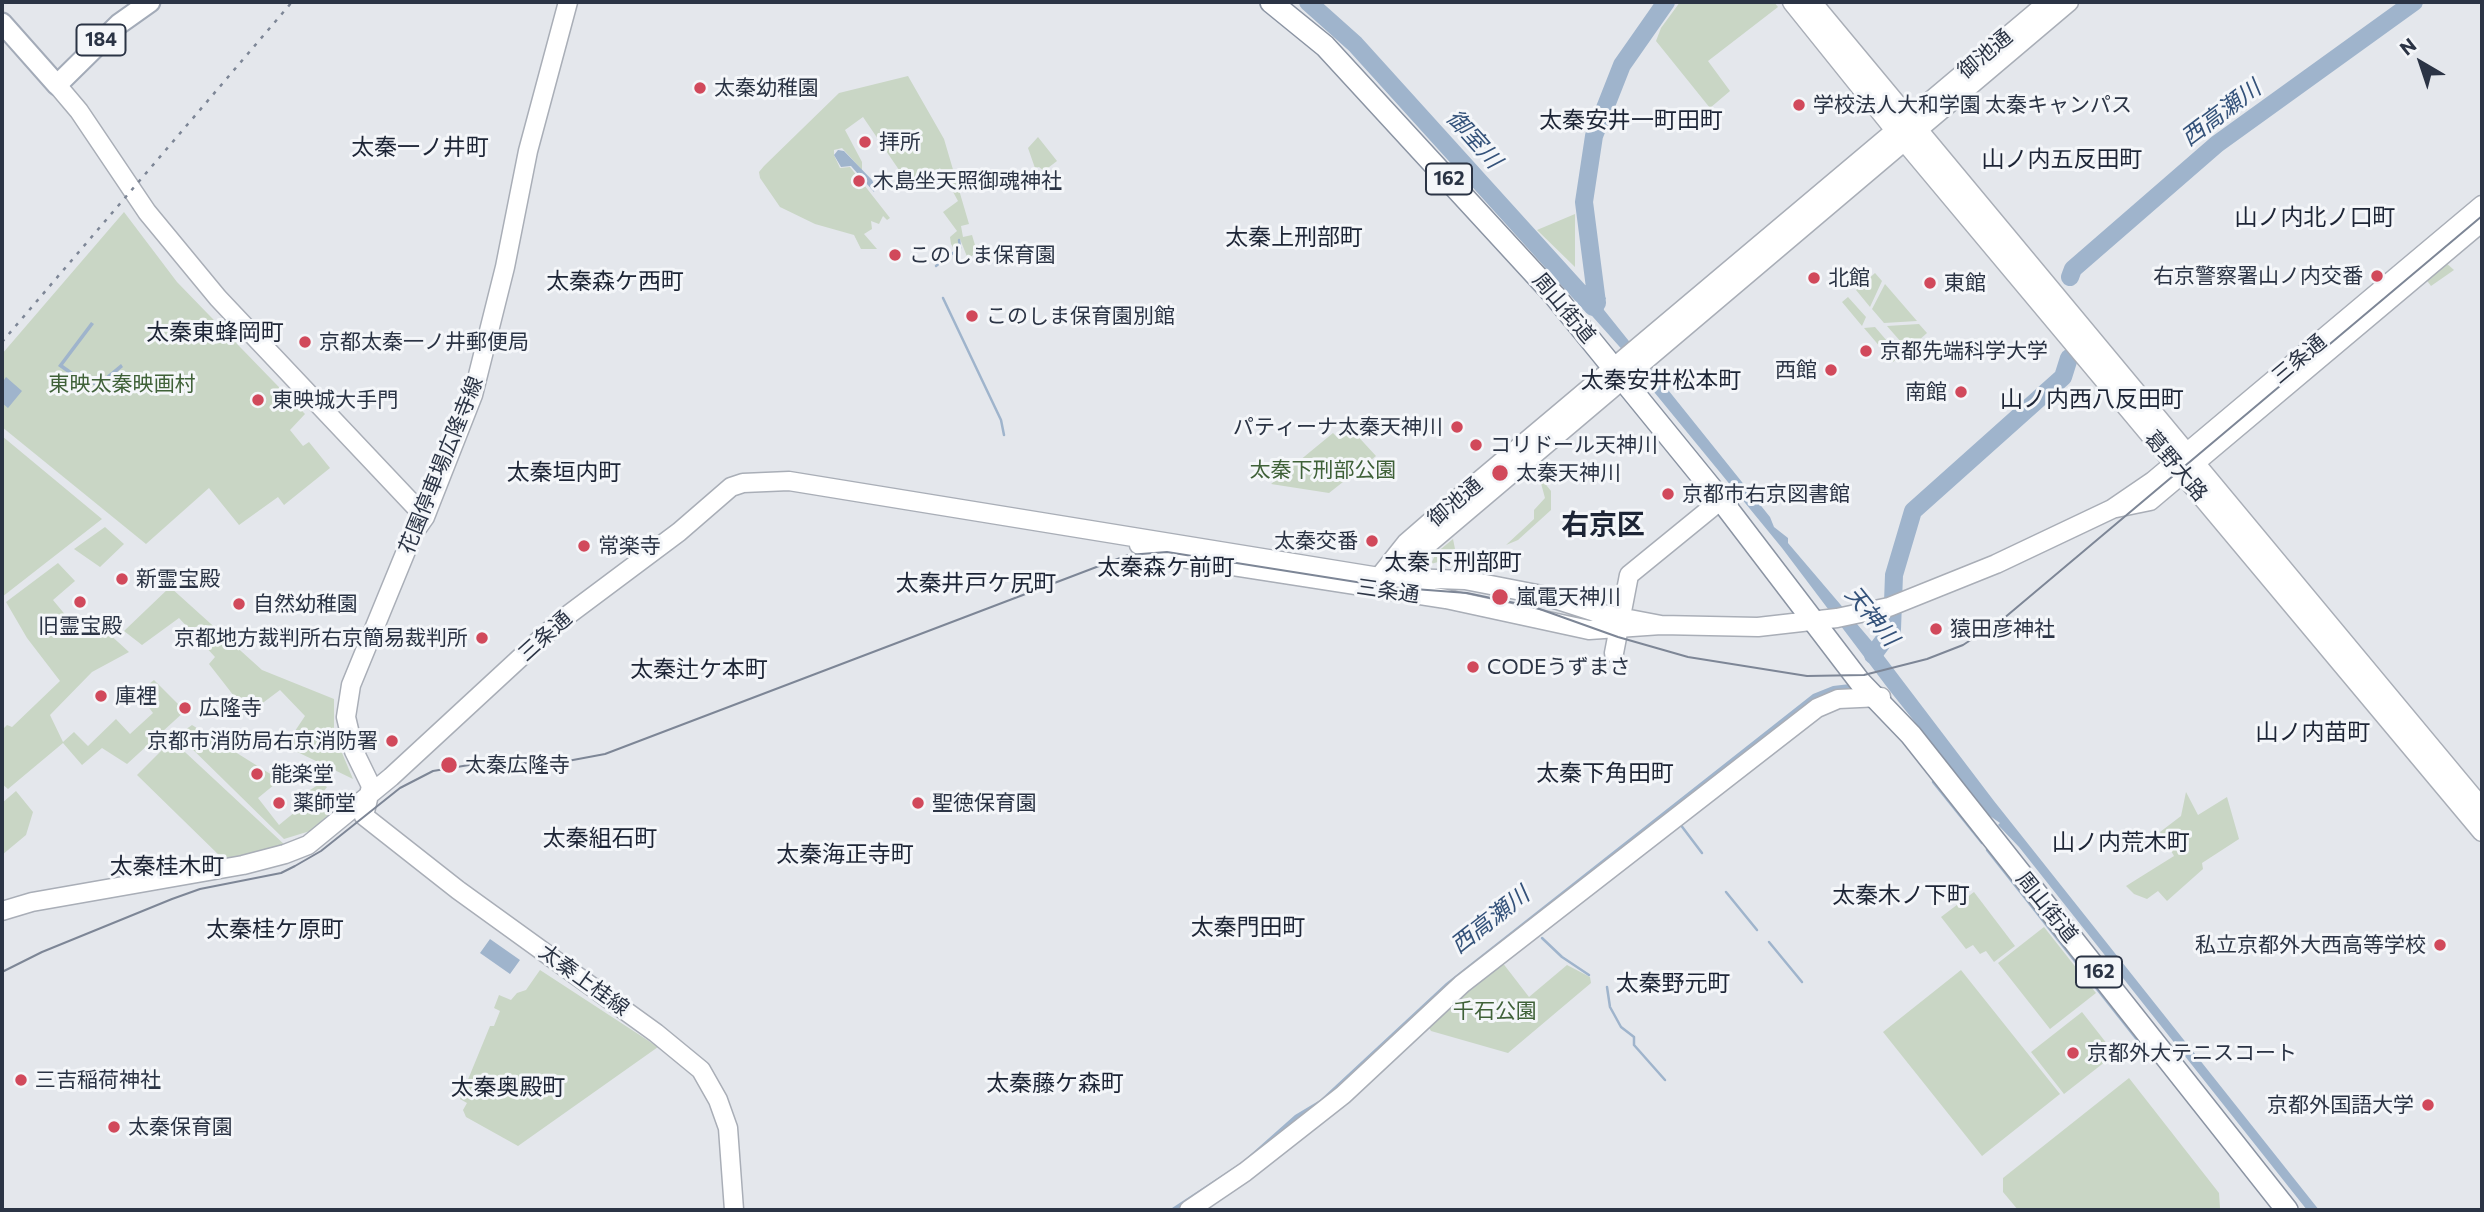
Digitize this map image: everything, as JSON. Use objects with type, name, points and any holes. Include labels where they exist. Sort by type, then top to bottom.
[{"type":"highway","name":"周山街道","points":[[1271,2],[1325,46],[1623,369],[1721,500],[1821,619]]},
{"type":"highway","name":"周山街道","points":[[1282,2],[1370,80],[1553,284],[1821,619],[1868,691],[1911,735],[2287,1210]]},
{"type":"main road","name":"184","points":[[57,85],[110,32],[150,2]]},
{"type":"main road","name":"花園停車場広隆寺線","points":[[367,797],[371,786],[354,751],[346,717],[349,691],[413,534],[425,517],[473,395],[505,267],[527,151],[568,2]]},
{"type":"main road","name":"葛野大路","points":[[1791,2],[1906,129],[2184,463],[2482,832]]},
{"type":"main road","name":"葛野大路","points":[[1812,2],[1906,129]]},
{"type":"main road","name":"御池通","points":[[1386,582],[1623,369],[1906,129],[2048,2]]},
{"type":"main road","name":"御池通","points":[[1906,129],[2069,2]]},
{"type":"main road","points":[[2,23],[79,111],[147,212],[218,299],[425,517]]},
{"type":"main road","name":"三条通","points":[[2184,463],[2482,205]]},
{"type":"main road","name":"三条通","points":[[2,911],[32,902],[243,865],[285,854],[313,841],[367,797],[560,621],[679,532],[731,487],[761,481],[789,481],[1386,582],[1589,630],[1620,623],[1718,629],[1854,615],[1894,606],[1996,564],[2112,509],[2184,463],[2482,222]]},
{"type":"main road","name":"葛野大路","points":[[2184,463],[2482,808]]},
{"type":"main road","points":[[1614,653],[1629,575],[1721,500]]},
{"type":"main road","points":[[1189,1210],[1245,1172],[1334,1102],[1377,1066],[1462,984],[1799,722],[1839,706],[1867,701],[1868,691]]},
{"type":"main road","name":"太秦上桂線","points":[[367,797],[363,816],[388,838],[656,1033],[701,1070],[718,1100],[729,1128],[734,1210]]},
{"type":"green space","points":[[1680,2],[1774,2],[1778,7],[1708,61],[1730,91],[1710,108],[1656,41],[1661,28]]},
{"type":"green space","name":"木島坐天照御魂神社","points":[[908,76],[944,139],[969,224],[961,226],[963,237],[972,235],[977,252],[968,259],[960,239],[958,247],[954,249],[951,244],[950,237],[957,231],[943,212],[958,201],[940,168],[912,189],[863,117],[845,130],[862,162],[862,170],[842,148],[834,150],[834,155],[840,168],[850,167],[890,218],[887,220],[883,216],[879,224],[871,221],[872,229],[864,234],[877,249],[861,249],[854,235],[815,224],[780,207],[760,178],[759,172],[764,166],[839,93]]},
{"type":"green space","points":[[1038,137],[1057,161],[1044,171],[1039,167],[1035,168],[1028,148]]},
{"type":"green space","name":"東映太秦映画村","points":[[124,212],[177,282],[305,414],[290,430],[303,446],[309,442],[330,468],[284,505],[278,497],[239,525],[209,488],[146,544],[2,427],[2,354]]},
{"type":"green space","points":[[1575,214],[1575,267],[1537,230]]},
{"type":"green space","points":[[2445,262],[2454,270],[2431,286],[2425,278]]},
{"type":"green space","points":[[1875,273],[1882,281],[1870,307],[1856,290]]},
{"type":"green space","points":[[1885,284],[1917,321],[1884,323],[1872,309]]},
{"type":"green space","points":[[1848,297],[1866,317],[1862,326],[1842,302]]},
{"type":"green space","points":[[1919,324],[1927,333],[1908,350],[1887,326]]},
{"type":"green space","points":[[1875,327],[1900,356],[1893,362],[1864,328]]},
{"type":"green space","name":"太秦下刑部公園","points":[[1353,431],[1376,456],[1329,493],[1271,484],[1333,433],[1339,439]]},
{"type":"green space","name":"東映太秦映画村","points":[[2,436],[102,519],[2,597]]},
{"type":"green space","points":[[1539,476],[1551,491],[1551,510],[1518,540],[1506,545],[1534,519],[1534,510],[1545,498]]},
{"type":"green space","points":[[105,527],[124,544],[100,567],[74,549]]},
{"type":"green space","points":[[1453,539],[1455,549],[1448,559],[1431,564],[1436,553]]},
{"type":"green space","points":[[58,563],[75,581],[53,600],[77,629],[95,621],[129,652],[92,672],[50,715],[63,742],[74,732],[88,746],[116,719],[130,734],[153,713],[138,693],[154,680],[185,711],[127,764],[102,748],[82,765],[63,743],[8,789],[2,784],[2,730],[7,725],[12,727],[60,681],[27,638],[6,602]]},
{"type":"green space","points":[[170,587],[262,670],[334,699],[334,734],[353,779],[285,746],[305,716],[280,690],[248,714],[209,664],[215,657],[179,618],[142,645],[124,631]]},
{"type":"green space","points":[[192,725],[280,780],[258,798],[279,825],[301,807],[296,799],[321,783],[327,787],[321,795],[333,811],[310,831],[284,839],[178,735]]},
{"type":"green space","points":[[172,740],[286,846],[224,860],[137,775]]},
{"type":"green space","points":[[16,791],[33,812],[26,835],[2,855],[2,803]]},
{"type":"green space","points":[[2186,792],[2198,815],[2227,797],[2239,839],[2202,863],[2203,869],[2167,901],[2158,891],[2147,899],[2134,894],[2126,886],[2174,856],[2160,832],[2181,816]]},
{"type":"green space","points":[[1974,892],[2015,946],[1994,962],[1986,951],[1980,954],[1973,945],[1966,949],[1941,917]]},
{"type":"green space","points":[[2044,927],[2096,993],[2050,1029],[1998,963]]},
{"type":"green space","name":"千石公園","points":[[1502,962],[1529,997],[1567,965],[1590,977],[1591,983],[1508,1053],[1431,1031],[1427,1024]]},
{"type":"green space","points":[[540,970],[658,1047],[518,1146],[466,1117],[463,1110],[467,1103],[460,1099],[490,1026],[494,1026],[500,1011],[494,1008],[499,995],[511,1000],[517,993],[526,990]]},
{"type":"green space","points":[[1961,970],[2060,1094],[1982,1156],[1883,1032]]},
{"type":"green space","name":"京都外大テニスコート","points":[[2082,1012],[2115,1054],[2064,1094],[2031,1052]]},
{"type":"green space","points":[[2129,1078],[2219,1193],[2220,1208],[2018,1210],[2003,1192],[2003,1178]]},
{"type":"water","points":[[838,150],[844,151],[872,180],[874,192],[851,166],[841,167],[834,155]]},
{"type":"water","points":[[1598,280],[1606,299],[1602,301],[1604,310],[1770,517],[1774,527],[1788,538],[1788,543],[1880,651],[1994,801],[2319,1210],[2307,1210],[2019,847],[1998,825],[2000,823],[1990,816],[1890,691],[1782,548],[1650,387],[1652,383],[1576,298],[1576,294],[1588,283]]},
{"type":"water","points":[[91,322],[94,324],[63,365],[77,375],[98,383],[121,364],[123,367],[99,387],[75,378],[58,366]]},
{"type":"water","points":[[6,377],[22,391],[8,408],[2,403],[2,383]]},
{"type":"water","points":[[1850,684],[1849,692],[1835,692],[1818,699],[1326,1103],[1295,1120],[1276,1141],[1178,1210],[1169,1210],[1242,1162],[1295,1115],[1320,1100],[1446,983],[1813,694],[1833,686]]},
{"type":"water","points":[[490,939],[520,960],[510,974],[480,953]]},
{"type":"waterway","name":"御室川","points":[[1308,2],[1355,44],[1593,307]]},
{"type":"waterway","name":"天神川","points":[[1597,303],[1584,202],[1594,136],[1622,65],[1666,2]]},
{"type":"waterway","name":"西高瀬川","points":[[2070,277],[2073,269],[2217,144],[2414,2]]},
{"type":"waterway","points":[[946,258],[960,248],[959,240]]},
{"type":"waterway","points":[[936,266],[942,261]]},
{"type":"waterway","points":[[943,298],[1001,420],[1004,435]]},
{"type":"waterway","name":"西高瀬川","points":[[1873,655],[1892,629],[1894,575],[1913,511],[2063,377],[2069,358]]},
{"type":"waterway","points":[[1933,782],[1982,843]]},
{"type":"waterway","points":[[1680,824],[1702,853]]},
{"type":"waterway","points":[[1987,850],[2146,1051]]},
{"type":"waterway","points":[[1726,892],[1757,930]]},
{"type":"waterway","points":[[1542,938],[1562,957],[1589,975]]},
{"type":"waterway","points":[[1769,942],[1802,982]]},
{"type":"waterway","points":[[1607,987],[1610,1007],[1621,1027],[1634,1037],[1634,1045],[1665,1080]]},
{"type":"tram line","points":[[2,972],[42,952],[200,889],[281,873],[321,851],[400,788],[433,771],[481,763],[557,763],[605,754],[1128,555],[1167,552],[1388,587],[1467,593],[1534,607],[1618,637],[1688,657],[1807,676],[1864,675],[1927,659],[1963,645],[2003,619],[2482,216]]},
{"type":"railway","points":[[2,342],[292,2]]},
{"type":"place","name":"太秦幼稚園","points":[[700,88]]},
{"type":"place","name":"学校法人大和学園 太秦キャンパス","points":[[1799,105]]},
{"type":"place","name":"拝所","points":[[865,142]]},
{"type":"place","name":"木島坐天照御魂神社","points":[[859,181]]},
{"type":"place","name":"このしま保育園","points":[[895,255]]},
{"type":"place","name":"右京警察署山ノ内交番","points":[[2377,276]]},
{"type":"place","name":"北館","points":[[1814,278]]},
{"type":"place","name":"東館","points":[[1930,283]]},
{"type":"place","name":"このしま保育園別館","points":[[972,316]]},
{"type":"place","name":"京都太秦一ノ井郵便局","points":[[305,342]]},
{"type":"place","name":"京都先端科学大学","points":[[1866,351]]},
{"type":"place","name":"西館","points":[[1831,370]]},
{"type":"place","name":"南館","points":[[1961,392]]},
{"type":"place","name":"東映城大手門","points":[[258,400]]},
{"type":"place","name":"パティーナ太秦天神川","points":[[1457,427]]},
{"type":"place","name":"コリドール天神川","points":[[1476,445]]},
{"type":"place","name":"太秦天神川","points":[[1500,473]]},
{"type":"place","name":"京都市右京図書館","points":[[1668,494]]},
{"type":"place","name":"太秦交番","points":[[1372,541]]},
{"type":"place","name":"常楽寺","points":[[584,546]]},
{"type":"place","name":"新霊宝殿","points":[[122,579]]},
{"type":"place","name":"嵐電天神川","points":[[1500,597]]},
{"type":"place","name":"旧霊宝殿","points":[[80,602]]},
{"type":"place","name":"自然幼稚園","points":[[239,604]]},
{"type":"place","name":"猿田彦神社","points":[[1936,629]]},
{"type":"place","name":"京都地方裁判所右京簡易裁判所","points":[[482,638]]},
{"type":"place","name":"CODEうずまさ","points":[[1473,667]]},
{"type":"place","name":"庫裡","points":[[101,696]]},
{"type":"place","name":"広隆寺","points":[[185,708]]},
{"type":"place","name":"京都市消防局右京消防署","points":[[392,741]]},
{"type":"place","name":"太秦広隆寺","points":[[449,765]]},
{"type":"place","name":"能楽堂","points":[[257,774]]},
{"type":"place","name":"薬師堂","points":[[279,803]]},
{"type":"place","name":"聖徳保育園","points":[[918,803]]},
{"type":"place","name":"私立京都外大西高等学校","points":[[2440,945]]},
{"type":"place","name":"京都外大テニスコート","points":[[2073,1053]]},
{"type":"place","name":"三吉稲荷神社","points":[[21,1080]]},
{"type":"place","name":"京都外国語大学","points":[[2428,1105]]},
{"type":"place","name":"太秦保育園","points":[[114,1127]]},
{"type":"district","name":"太秦安井一町田町","points":[[1631,120]]},
{"type":"district","name":"太秦一ノ井町","points":[[420,147]]},
{"type":"district","name":"山ノ内五反田町","points":[[2062,159]]},
{"type":"district","name":"山ノ内北ノ口町","points":[[2315,217]]},
{"type":"district","name":"太秦上刑部町","points":[[1294,237]]},
{"type":"district","name":"太秦森ケ西町","points":[[615,281]]},
{"type":"district","name":"太秦東蜂岡町","points":[[215,332]]},
{"type":"district","name":"太秦安井松本町","points":[[1661,380]]},
{"type":"district","name":"山ノ内西八反田町","points":[[2092,399]]},
{"type":"district","name":"太秦垣内町","points":[[564,472]]},
{"type":"district","name":"右京区","points":[[1603,525]]},
{"type":"district","name":"太秦下刑部町","points":[[1453,562]]},
{"type":"district","name":"太秦森ケ前町","points":[[1166,567]]},
{"type":"district","name":"太秦井戸ケ尻町","points":[[976,583]]},
{"type":"district","name":"太秦辻ケ本町","points":[[699,669]]},
{"type":"district","name":"山ノ内苗町","points":[[2313,732]]},
{"type":"district","name":"太秦下角田町","points":[[1605,773]]},
{"type":"district","name":"太秦組石町","points":[[600,838]]},
{"type":"district","name":"山ノ内荒木町","points":[[2121,842]]},
{"type":"district","name":"太秦海正寺町","points":[[845,854]]},
{"type":"district","name":"太秦桂木町","points":[[167,866]]},
{"type":"district","name":"太秦木ノ下町","points":[[1901,895]]},
{"type":"district","name":"太秦門田町","points":[[1248,927]]},
{"type":"district","name":"太秦桂ケ原町","points":[[275,929]]},
{"type":"district","name":"太秦野元町","points":[[1673,983]]},
{"type":"district","name":"太秦藤ケ森町","points":[[1055,1083]]},
{"type":"district","name":"太秦奥殿町","points":[[508,1087]]}]
